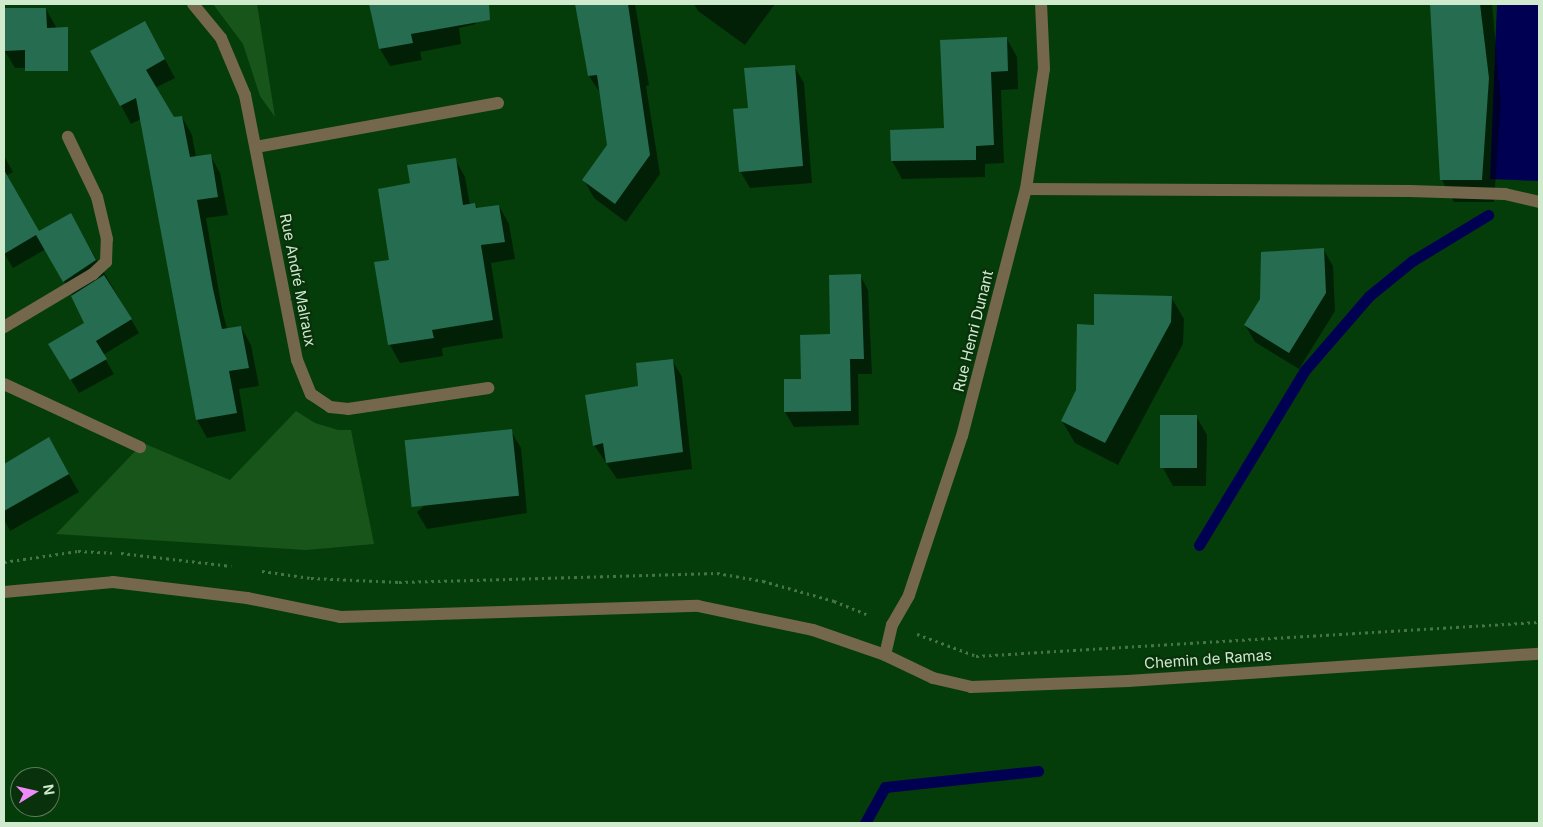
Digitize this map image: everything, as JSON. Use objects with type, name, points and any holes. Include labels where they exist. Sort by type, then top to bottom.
[{"type":"street","name":"Rue André Malraux","points":[[194,4],[221,38],[242,87],[256,147],[297,360],[310,394],[330,407],[348,409],[488,388]]},
{"type":"street","name":"Rue Henri Dunant","points":[[885,655],[892,625],[909,595],[962,436],[1026,188],[1044,69],[1041,4]]},
{"type":"street","points":[[256,147],[498,103]]},
{"type":"street","points":[[4,327],[93,274],[106,262],[106,239],[97,197],[68,137]]},
{"type":"street","points":[[1026,188],[1391,191],[1505,194],[1539,202]]},
{"type":"street","points":[[4,384],[140,447]]},
{"type":"street","name":"Chemin de Ramas","points":[[4,592],[113,582],[248,598],[340,617],[698,606],[813,630],[885,655],[933,678],[971,687],[1128,681],[1539,654]]},
{"type":"path","points":[[4,562],[78,551],[236,567]]},
{"type":"path","points":[[254,570],[311,578],[399,582],[717,573],[834,601],[976,656],[1539,622]]},
{"type":"green space","points":[[213,4],[257,4],[275,117],[260,96],[243,44]]},
{"type":"green space","points":[[296,411],[315,423],[338,430],[351,430],[374,544],[306,550],[56,534],[143,443],[230,480]]},
{"type":"shaded area","points":[[1497,4],[1539,4],[1539,181],[1490,179]]},
{"type":"building","points":[[369,4],[489,4],[490,20],[411,34],[413,43],[379,49]]},
{"type":"building","points":[[575,4],[628,4],[650,155],[615,204],[582,180],[607,145],[597,75],[588,76]]},
{"type":"building","points":[[1430,4],[1480,4],[1489,78],[1482,180],[1440,180]]},
{"type":"building","points":[[4,8],[46,8],[47,28],[68,27],[68,71],[25,71],[25,50],[4,51]]},
{"type":"building","points":[[145,21],[165,59],[146,70],[174,117],[182,116],[190,157],[211,154],[218,197],[197,200],[222,329],[241,326],[249,368],[229,371],[237,413],[196,420],[136,98],[120,106],[90,51]]},
{"type":"building","points":[[1007,37],[1008,71],[991,72],[994,145],[976,146],[976,160],[891,161],[890,130],[944,128],[940,40]]},
{"type":"building","points":[[795,65],[803,166],[739,172],[733,109],[748,108],[744,68]]},
{"type":"building","points":[[456,158],[463,205],[475,203],[476,208],[499,205],[505,242],[481,245],[493,320],[432,330],[434,338],[388,345],[374,262],[389,260],[378,189],[410,183],[407,165]]},
{"type":"building","points":[[4,170],[39,231],[71,213],[96,260],[63,282],[36,235],[4,254]]},
{"type":"building","points":[[1324,248],[1326,293],[1289,353],[1244,325],[1260,299],[1261,252]]},
{"type":"building","points":[[861,274],[864,359],[850,359],[851,411],[784,412],[784,379],[801,379],[800,335],[830,334],[829,275]]},
{"type":"building","points":[[104,275],[132,319],[96,341],[107,359],[70,380],[48,344],[84,323],[71,296]]},
{"type":"building","points":[[1094,294],[1172,296],[1171,322],[1105,443],[1061,421],[1076,390],[1077,324],[1094,325]]},
{"type":"building","points":[[673,359],[683,452],[606,463],[603,443],[593,446],[585,395],[638,386],[636,363]]},
{"type":"building","points":[[1160,415],[1197,415],[1197,468],[1160,468]]},
{"type":"building","points":[[512,429],[519,496],[412,507],[405,440]]},
{"type":"building","points":[[49,437],[69,474],[4,511],[4,464]]},
{"type":"waterway","points":[[1199,545],[1305,370],[1369,296],[1412,261],[1488,215]]},
{"type":"waterway","points":[[865,823],[885,787],[1038,771]]}]
